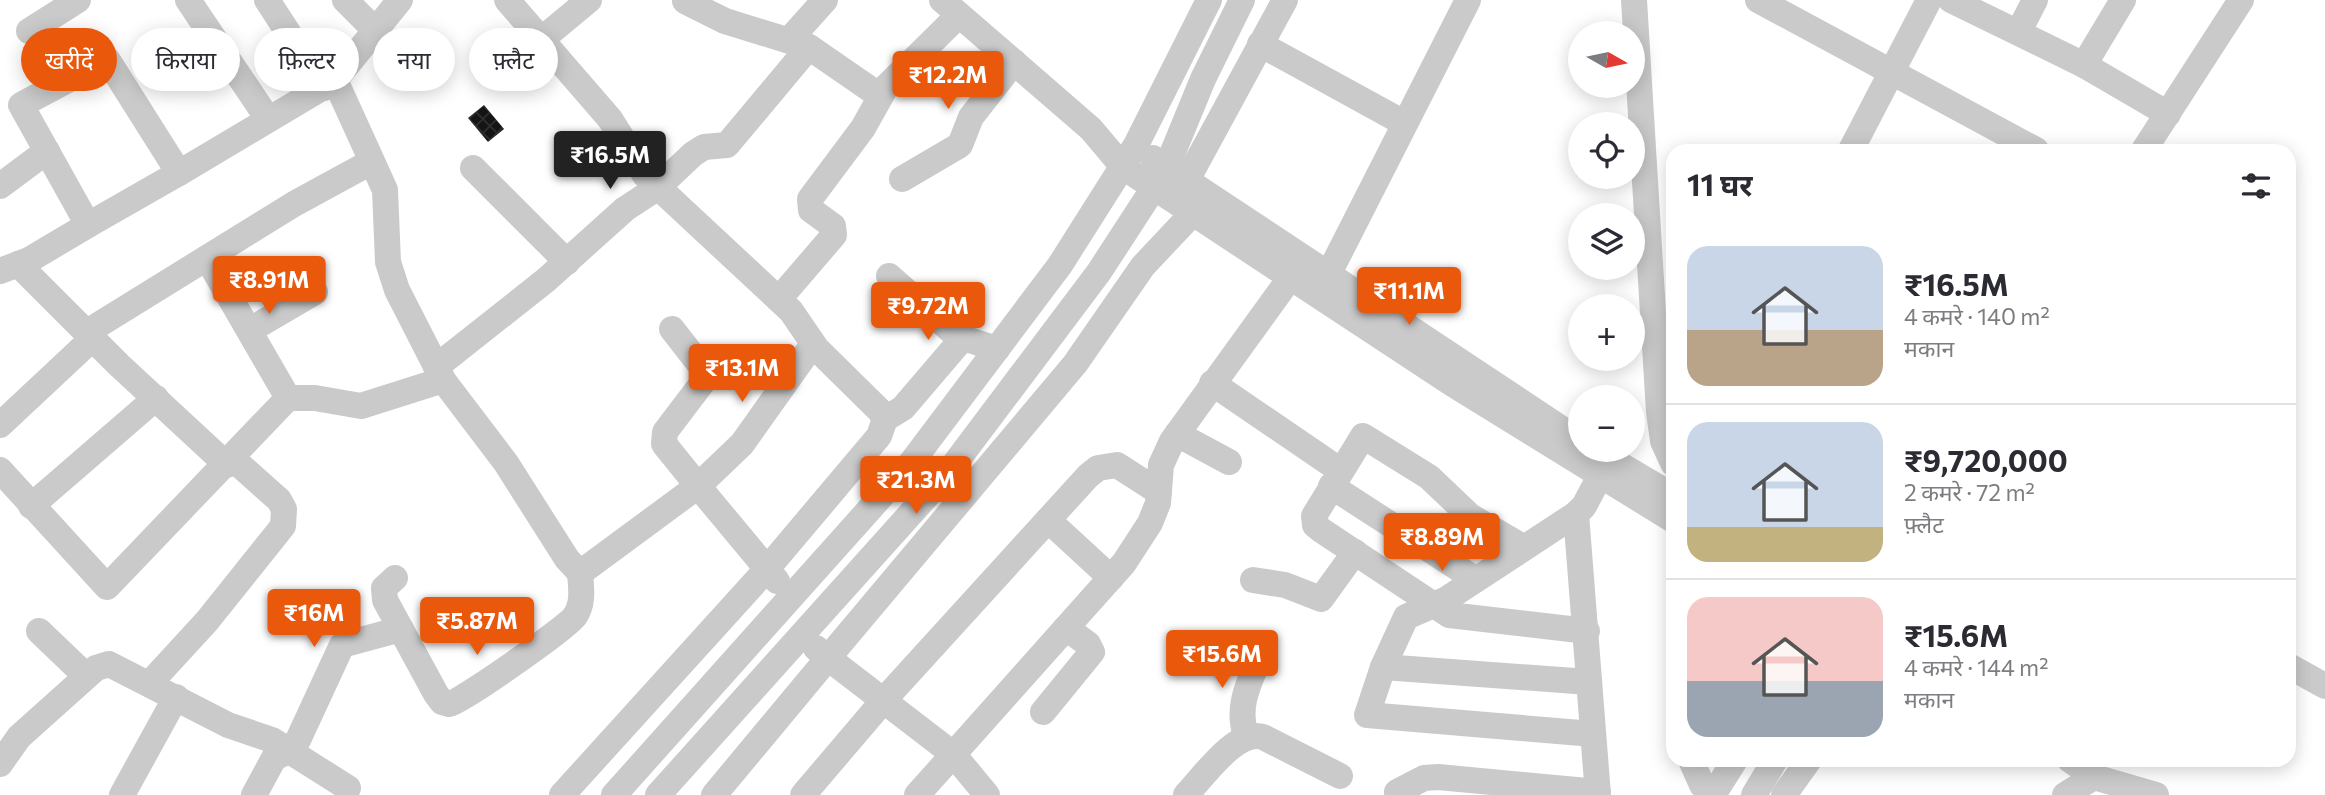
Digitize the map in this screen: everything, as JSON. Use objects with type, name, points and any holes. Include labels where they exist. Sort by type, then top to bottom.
[{"type":"street","points":[[34,28],[78,0]]},
{"type":"street","points":[[188,0],[268,119]]},
{"type":"street","points":[[267,0],[288,28]]},
{"type":"street","points":[[345,0],[373,28]]},
{"type":"street","points":[[377,28],[400,0]]},
{"type":"street","points":[[507,0],[531,28]]},
{"type":"street","points":[[555,28],[589,0]]},
{"type":"street","points":[[0,470],[107,587],[230,462],[288,398],[315,398],[361,406],[439,374],[625,209],[657,188],[699,150],[727,145],[799,43],[825,0]]},
{"type":"street","points":[[614,795],[911,463],[1060,265],[1130,156],[1209,0]]},
{"type":"street","points":[[1168,180],[1203,79],[1242,0]]},
{"type":"street","points":[[658,795],[950,470],[1168,180],[1260,44],[1284,0]]},
{"type":"street","points":[[1323,286],[1468,0]]},
{"type":"street","points":[[1634,0],[1659,412],[1666,448]]},
{"type":"street","points":[[1758,0],[2025,144]]},
{"type":"street","points":[[1854,144],[1928,0]]},
{"type":"street","points":[[1951,0],[2084,65],[2168,114]]},
{"type":"street","points":[[2019,31],[2035,0]]},
{"type":"street","points":[[2084,65],[2123,0]]},
{"type":"street","points":[[2148,144],[2241,0]]},
{"type":"street","points":[[685,1],[725,21],[799,43],[880,96]]},
{"type":"street","points":[[779,299],[832,239],[833,226],[811,210],[810,199],[863,128],[880,96],[951,8],[1091,129],[1130,156],[1323,286],[1597,463],[1666,499]]},
{"type":"street","points":[[359,49],[373,32]]},
{"type":"street","points":[[1260,44],[1404,122]]},
{"type":"street","points":[[88,225],[21,104],[107,59],[179,173]]},
{"type":"street","points":[[558,59],[610,120],[637,163],[657,188],[800,320],[813,344],[885,419]]},
{"type":"street","points":[[902,179],[960,145],[971,117],[1014,62]]},
{"type":"street","points":[[150,683],[207,621],[283,526],[284,509],[279,500],[230,462],[156,398],[90,335],[9,268],[179,173],[318,91]]},
{"type":"street","points":[[334,91],[382,181],[387,200],[388,262],[392,276],[439,374],[506,463],[550,535],[580,573],[581,599],[575,617],[456,703],[442,702],[383,594],[395,578]]},
{"type":"street","points":[[0,186],[47,151]]},
{"type":"street","points":[[0,425],[90,335],[293,204],[371,162]]},
{"type":"street","points":[[473,168],[567,262]]},
{"type":"street","points":[[1168,180],[1192,214],[1290,278],[1323,286],[1568,434]]},
{"type":"street","points":[[714,795],[1083,354],[1143,266],[1192,214]]},
{"type":"street","points":[[207,258],[288,398]]},
{"type":"street","points":[[889,276],[962,339],[997,349]]},
{"type":"street","points":[[917,795],[1111,578],[1150,523],[1159,492],[1161,465],[1177,434],[1290,278]]},
{"type":"street","points":[[250,330],[315,292]]},
{"type":"street","points":[[672,329],[706,378],[665,432],[664,444],[767,569],[801,637],[953,754],[987,795]]},
{"type":"street","points":[[562,795],[767,569],[879,436],[885,419],[903,408],[962,339]]},
{"type":"street","points":[[580,573],[698,486],[742,444],[813,344]]},
{"type":"street","points":[[1212,383],[1336,479],[1475,579]]},
{"type":"street","points":[[31,506],[156,398]]},
{"type":"street","points":[[1177,434],[1229,462]]},
{"type":"street","points":[[1523,547],[1462,510],[1429,477],[1363,436],[1315,509],[1315,526],[1456,617],[1587,631]]},
{"type":"street","points":[[1593,734],[1367,715],[1383,667],[1406,617],[1414,611],[1435,605],[1576,514],[1584,506],[1597,463]]},
{"type":"street","points":[[803,795],[883,701],[1088,476],[1107,465],[1125,468],[1159,492]]},
{"type":"street","points":[[1402,795],[1397,792],[1424,778],[1438,777],[1598,793],[1576,514]]},
{"type":"street","points":[[1048,520],[1111,578]]},
{"type":"street","points":[[1253,580],[1285,585],[1321,599],[1355,552]]},
{"type":"street","points":[[1044,712],[1092,652],[1088,644],[1066,628]]},
{"type":"street","points":[[254,795],[274,758],[289,751],[298,740],[342,645],[401,629]]},
{"type":"street","points":[[39,631],[86,676]]},
{"type":"street","points":[[1246,736],[1241,720],[1241,707],[1264,647]]},
{"type":"street","points":[[4,748],[96,668],[109,664],[228,725],[262,735],[348,788]]},
{"type":"street","points":[[1383,667],[1588,682]]},
{"type":"street","points":[[2296,670],[2325,686]]},
{"type":"street","points":[[122,795],[176,697]]},
{"type":"street","points":[[1185,795],[1238,740],[1246,736],[1263,737],[1340,776]]},
{"type":"street","points":[[1694,767],[1702,785],[1713,794],[1730,767]]},
{"type":"street","points":[[1754,795],[1771,767]]},
{"type":"street","points":[[1784,795],[1804,767]]},
{"type":"street","points":[[2065,795],[2099,768],[2145,791]]},
{"type":"building","points":[[484,105],[504,129],[488,142],[468,118]]}]
